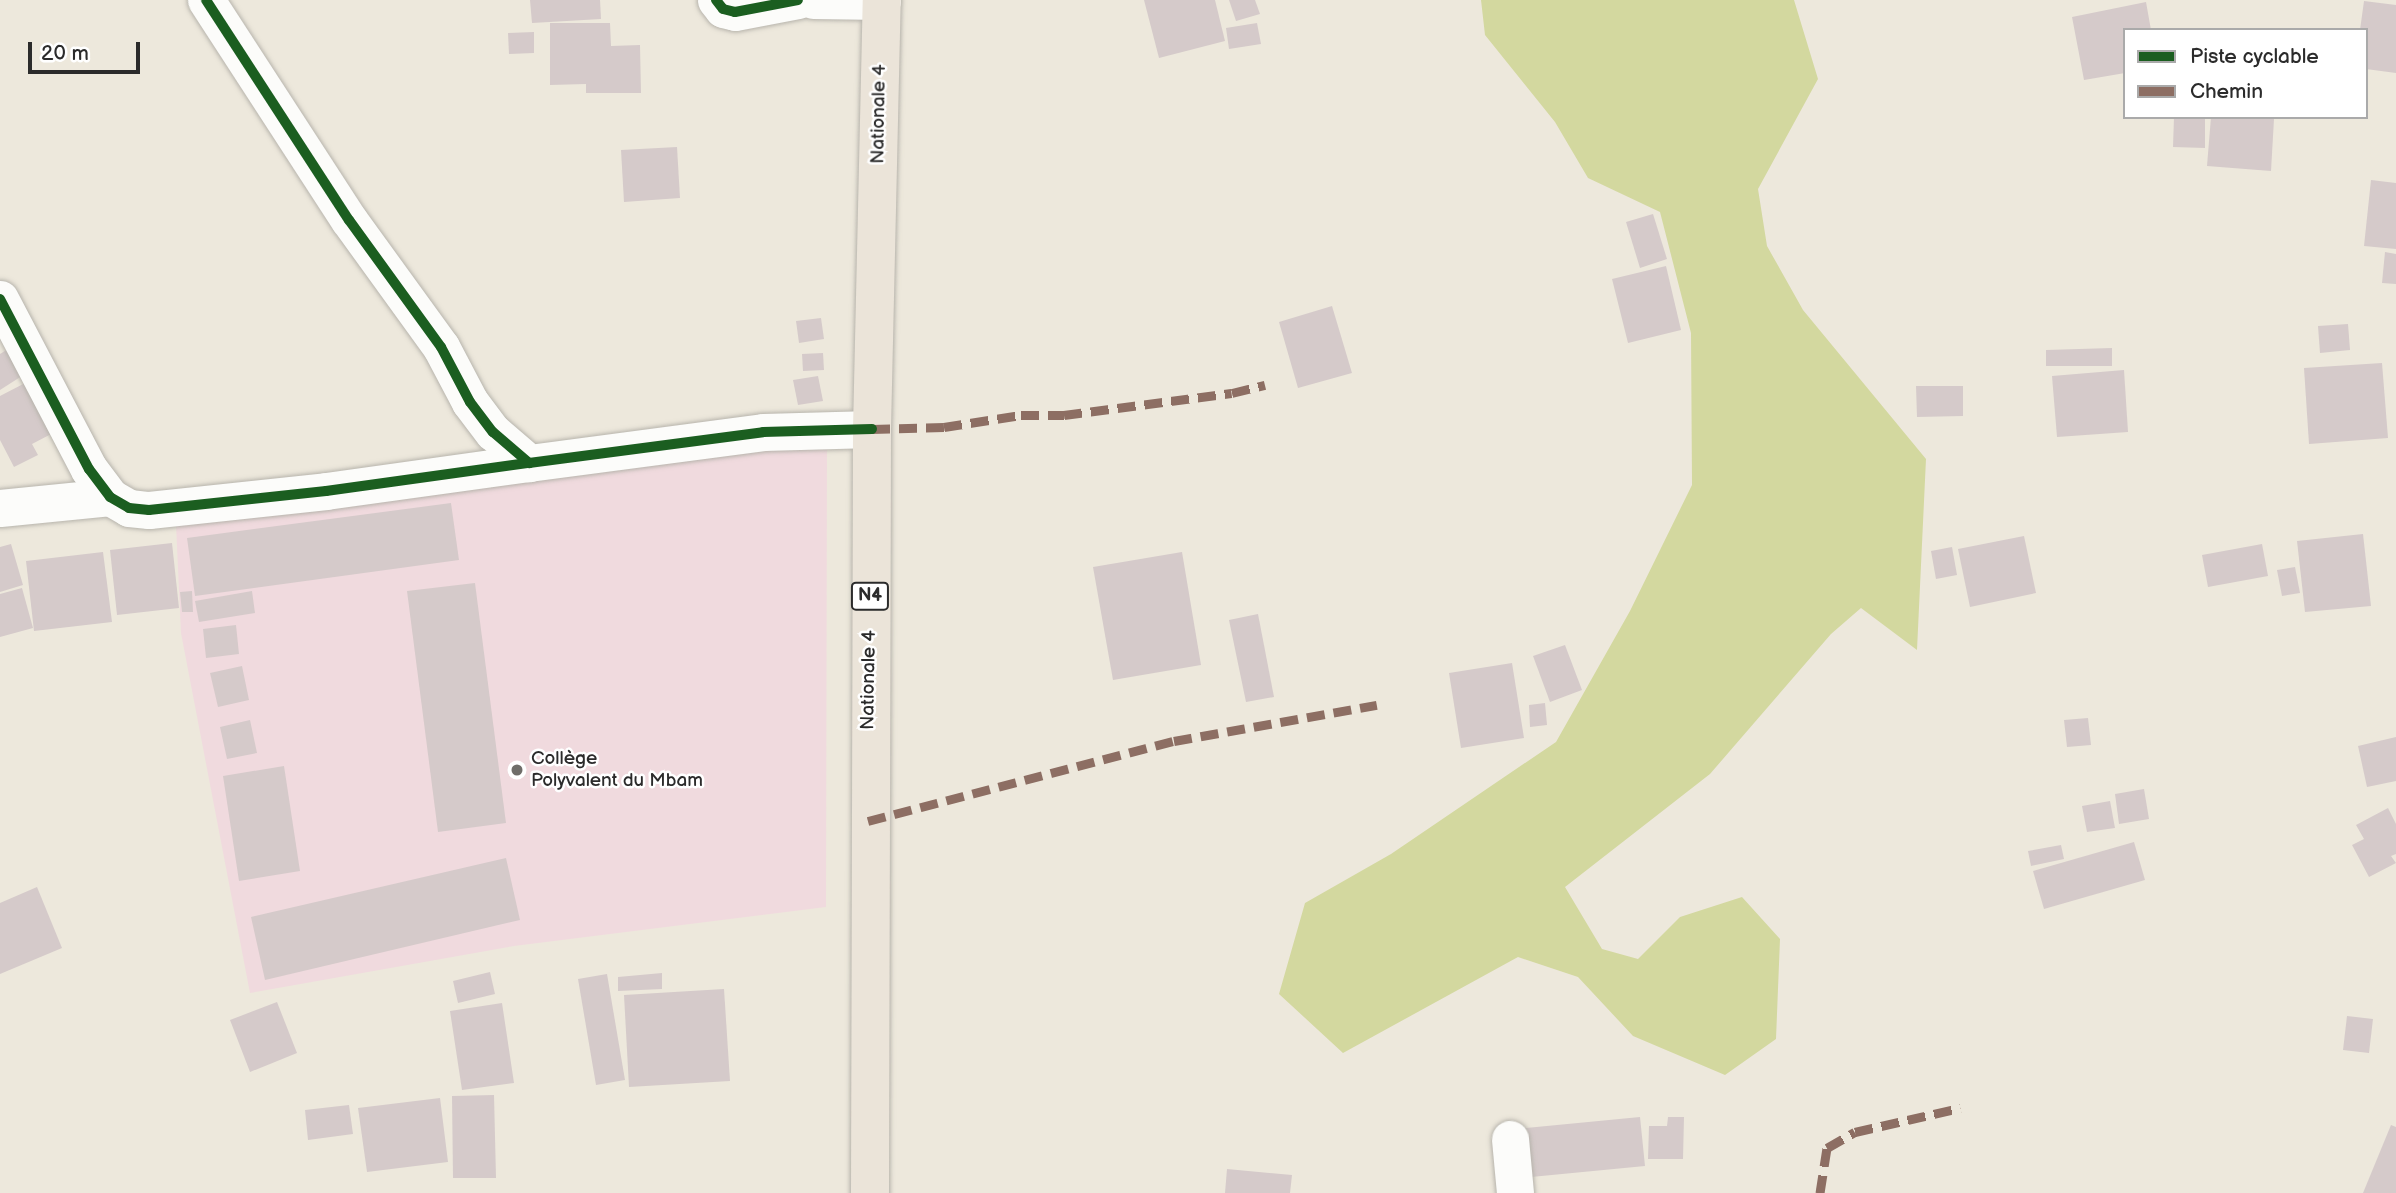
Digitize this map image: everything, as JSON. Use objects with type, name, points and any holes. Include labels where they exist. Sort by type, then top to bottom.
[{"type":"highway","name":"Nationale 4","points":[[870,1193],[872,429],[882,0]]},
{"type":"street","points":[[206,0],[349,219],[441,347],[470,402],[493,432],[529,463]]},
{"type":"street","points":[[716,0],[723,9],[736,12],[814,0],[882,0]]},
{"type":"street","points":[[0,299],[89,469],[110,496],[129,508],[149,510],[764,432],[872,429]]},
{"type":"street","points":[[0,508],[110,496]]},
{"type":"street","points":[[1510,1139],[1515,1193]]},
{"type":"shaded area","name":"Collège Polyvalent du Mbam","points":[[827,446],[826,907],[514,946],[250,993],[181,633],[176,524],[680,455]]},
{"type":"green space","points":[[1481,0],[1794,0],[1818,79],[1758,189],[1767,246],[1803,310],[1926,459],[1917,650],[1861,608],[1831,634],[1710,774],[1565,887],[1602,949],[1638,959],[1680,917],[1742,897],[1780,939],[1776,1039],[1725,1075],[1633,1036],[1578,977],[1518,957],[1343,1053],[1279,994],[1305,903],[1391,854],[1556,742],[1630,611],[1692,485],[1691,333],[1660,212],[1588,178],[1555,122],[1485,35]]},
{"type":"building","points":[[530,0],[600,0],[601,19],[532,23]]},
{"type":"building","points":[[1144,0],[1215,0],[1225,41],[1159,58]]},
{"type":"building","points":[[1229,0],[1255,0],[1260,14],[1236,21]]},
{"type":"building","points":[[2364,1],[2396,5],[2396,73],[2368,69],[2368,28],[2360,28]]},
{"type":"building","points":[[2146,2],[2151,28],[2123,28],[2123,73],[2084,80],[2072,17]]},
{"type":"building","points":[[550,23],[610,23],[611,46],[640,45],[641,93],[586,93],[586,84],[550,85]]},
{"type":"building","points":[[1257,23],[1261,44],[1229,49],[1226,28]]},
{"type":"building","points":[[534,32],[534,53],[509,54],[508,33]]},
{"type":"building","points":[[2174,119],[2205,119],[2205,148],[2173,147]]},
{"type":"building","points":[[2211,119],[2274,119],[2271,171],[2207,166]]},
{"type":"building","points":[[677,147],[680,198],[624,202],[621,150]]},
{"type":"building","points":[[2371,180],[2396,183],[2396,249],[2364,246]]},
{"type":"building","points":[[1653,214],[1667,259],[1640,268],[1626,222]]},
{"type":"building","points":[[2385,252],[2396,254],[2396,284],[2382,283]]},
{"type":"building","points":[[1666,266],[1681,330],[1628,343],[1612,279]]},
{"type":"building","points":[[1332,306],[1352,373],[1298,388],[1279,322]]},
{"type":"building","points":[[821,318],[824,339],[799,343],[796,321]]},
{"type":"building","points":[[2348,324],[2350,350],[2320,353],[2318,326]]},
{"type":"building","points":[[2112,348],[2112,366],[2046,366],[2046,350]]},
{"type":"building","points":[[8,349],[25,374],[0,390],[0,354]]},
{"type":"building","points":[[823,353],[824,370],[803,371],[802,354]]},
{"type":"building","points":[[2382,363],[2388,438],[2309,444],[2304,368]]},
{"type":"building","points":[[2124,370],[2128,432],[2057,437],[2052,376]]},
{"type":"building","points":[[818,376],[823,401],[798,405],[793,380]]},
{"type":"building","points":[[29,381],[55,432],[32,444],[38,455],[14,467],[0,440],[0,396]]},
{"type":"building","points":[[1916,386],[1963,386],[1963,416],[1917,417]]},
{"type":"building","points":[[451,503],[459,560],[195,596],[187,538]]},
{"type":"building","points":[[2363,534],[2371,606],[2305,612],[2297,541]]},
{"type":"building","points":[[2024,536],[2036,593],[1970,607],[1958,549]]},
{"type":"building","points":[[172,543],[179,608],[117,615],[110,550]]},
{"type":"building","points":[[11,544],[23,585],[0,592],[0,547]]},
{"type":"building","points":[[2262,544],[2268,576],[2208,587],[2202,555]]},
{"type":"building","points":[[1952,547],[1957,575],[1936,579],[1931,551]]},
{"type":"building","points":[[103,552],[112,622],[34,631],[26,561]]},
{"type":"building","points":[[1182,552],[1201,665],[1113,680],[1093,567]]},
{"type":"building","points":[[2295,567],[2300,593],[2282,596],[2277,570]]},
{"type":"building","points":[[475,583],[506,823],[438,832],[407,591]]},
{"type":"building","points":[[22,588],[33,628],[0,637],[0,594]]},
{"type":"building","points":[[192,591],[193,612],[182,612],[180,592]]},
{"type":"building","points":[[252,591],[255,613],[199,622],[195,601]]},
{"type":"building","points":[[1258,614],[1274,697],[1246,702],[1229,620]]},
{"type":"building","points":[[236,625],[239,654],[206,658],[203,629]]},
{"type":"building","points":[[1565,645],[1582,690],[1550,702],[1533,656]]},
{"type":"building","points":[[1512,663],[1524,738],[1461,748],[1449,673]]},
{"type":"building","points":[[242,666],[249,700],[218,707],[210,673]]},
{"type":"building","points":[[1545,703],[1547,725],[1530,727],[1529,705]]},
{"type":"building","points":[[2088,718],[2091,745],[2067,747],[2064,720]]},
{"type":"building","points":[[250,720],[257,753],[227,759],[220,727]]},
{"type":"building","points":[[2396,737],[2396,781],[2367,787],[2358,746]]},
{"type":"building","points":[[284,766],[300,871],[239,881],[223,776]]},
{"type":"building","points":[[2144,789],[2149,819],[2119,824],[2115,794]]},
{"type":"building","points":[[2110,801],[2115,828],[2087,832],[2082,806]]},
{"type":"building","points":[[2388,808],[2396,824],[2396,854],[2391,856],[2396,863],[2369,877],[2352,845],[2364,839],[2356,825]]},
{"type":"building","points":[[2134,842],[2145,880],[2044,909],[2033,871]]},
{"type":"building","points":[[2061,845],[2064,859],[2031,866],[2028,851]]},
{"type":"building","points":[[506,858],[520,920],[265,980],[251,917]]},
{"type":"building","points":[[37,887],[62,948],[0,974],[0,903]]},
{"type":"building","points":[[490,972],[495,994],[458,1003],[453,981]]},
{"type":"building","points":[[662,973],[662,989],[618,991],[618,977]]},
{"type":"building","points":[[607,974],[625,1080],[596,1085],[578,979]]},
{"type":"building","points":[[724,989],[730,1081],[629,1087],[624,995]]},
{"type":"building","points":[[277,1002],[297,1053],[250,1072],[230,1020]]},
{"type":"building","points":[[502,1003],[514,1083],[462,1090],[450,1011]]},
{"type":"building","points":[[2347,1016],[2373,1019],[2369,1053],[2343,1050]]},
{"type":"building","points":[[494,1095],[496,1178],[453,1178],[452,1096]]},
{"type":"building","points":[[440,1098],[448,1162],[367,1172],[358,1108]]},
{"type":"building","points":[[349,1105],[353,1134],[308,1140],[305,1110]]},
{"type":"building","points":[[1640,1117],[1645,1166],[1531,1177],[1526,1128]]},
{"type":"building","points":[[1668,1117],[1684,1117],[1683,1159],[1648,1159],[1649,1126],[1667,1126]]},
{"type":"building","points":[[2391,1125],[2396,1127],[2396,1193],[2363,1193]]},
{"type":"building","points":[[1227,1169],[1292,1175],[1290,1193],[1225,1193]]},
{"type":"marked path","points":[[872,429],[944,427],[1021,415],[1064,415],[1232,393],[1265,385]]},
{"type":"marked path","points":[[868,821],[1174,741],[1377,705]]},
{"type":"marked path","points":[[1820,1193],[1827,1148],[1855,1132],[1960,1108]]},
{"type":"cycle path","points":[[206,0],[349,220],[441,347],[470,402],[493,432],[529,463],[763,432],[872,429]]},
{"type":"cycle path","points":[[716,0],[723,9],[735,12],[798,0]]},
{"type":"cycle path","points":[[0,299],[89,469],[110,497],[129,508],[149,510],[326,491],[529,463]]},
{"type":"place","name":"Collège Polyvalent du Mbam","points":[[517,770]]}]
